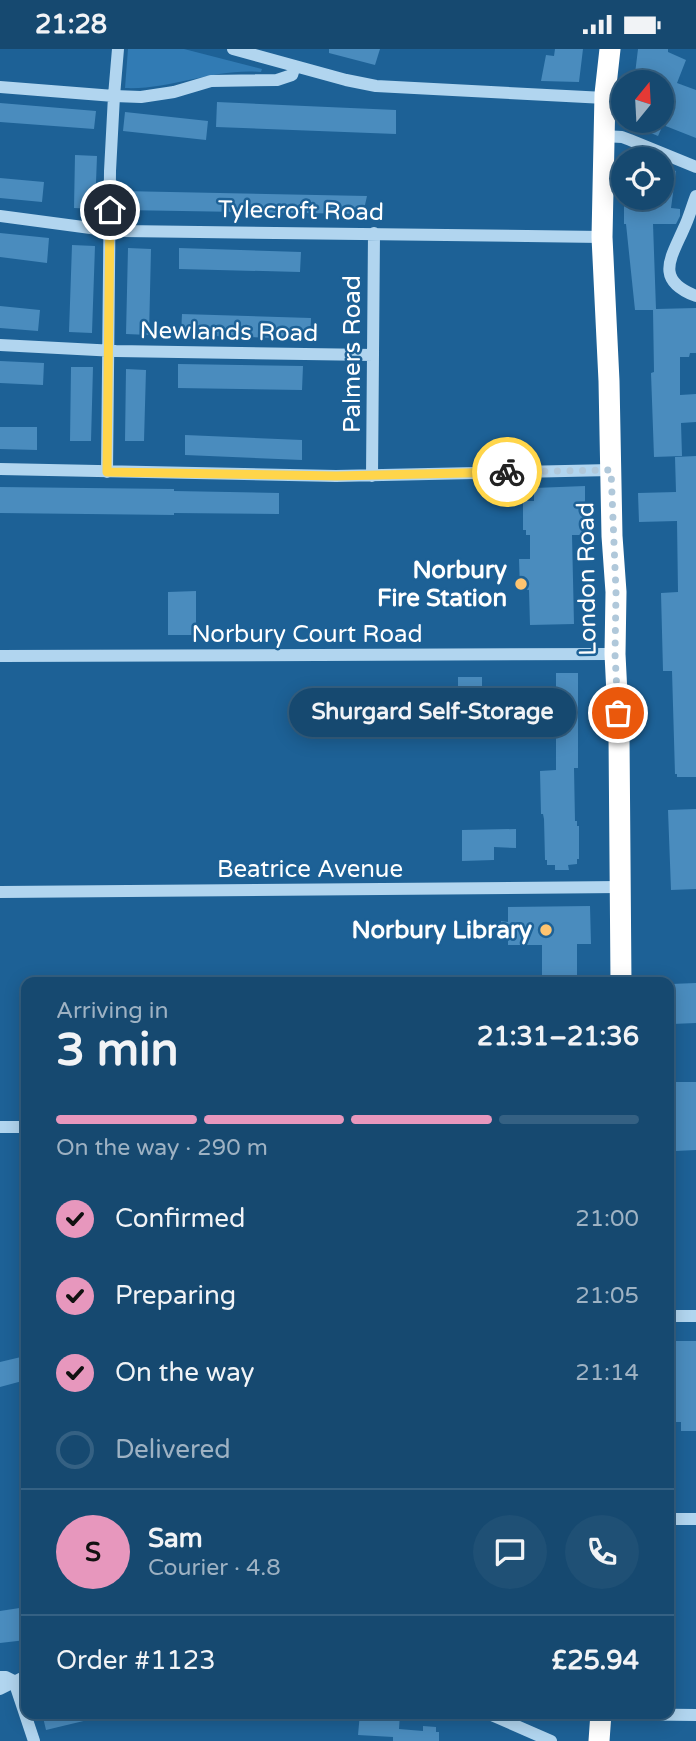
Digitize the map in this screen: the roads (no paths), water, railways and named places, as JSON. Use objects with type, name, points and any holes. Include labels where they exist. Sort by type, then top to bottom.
[{"type":"highway","name":"London Road","points":[[610,49],[603,136],[602,237],[616,592],[621,977]]},
{"type":"highway","points":[[599,1741],[601,1719]]},
{"type":"street","points":[[107,472],[111,137],[118,49]]},
{"type":"street","points":[[233,49],[376,86],[605,98]]},
{"type":"street","points":[[0,87],[141,97],[174,92],[211,81],[277,81],[292,75],[295,67]]},
{"type":"street","points":[[603,136],[622,137],[696,167]]},
{"type":"street","points":[[696,196],[672,253],[669,268],[680,289],[696,296]]},
{"type":"street","name":"Tylecroft Road","points":[[0,216],[110,230],[602,237]]},
{"type":"street","name":"Palmers Road","points":[[372,476],[374,233]]},
{"type":"street","name":"Newlands Road","points":[[0,345],[108,351],[373,355]]},
{"type":"street","points":[[0,469],[372,476],[611,470]]},
{"type":"street","name":"Norbury Court Road","points":[[0,656],[615,654]]},
{"type":"street","name":"Beatrice Avenue","points":[[0,892],[620,887]]},
{"type":"street","points":[[0,1127],[21,1127]]},
{"type":"street","points":[[674,1316],[696,1316]]},
{"type":"street","points":[[674,1519],[696,1519]]},
{"type":"street","points":[[0,1677],[20,1679]]},
{"type":"street","points":[[0,1689],[20,1679]]},
{"type":"street","points":[[674,1714],[696,1714]]},
{"type":"street","points":[[29,1719],[34,1741]]},
{"type":"street","points":[[501,1719],[551,1741]]},
{"type":"place","name":"Norbury Fire Station","points":[[521,584]]},
{"type":"place","name":"Shurgard Self-Storage","points":[[618,713]]},
{"type":"place","name":"Norbury Library","points":[[546,930]]}]
